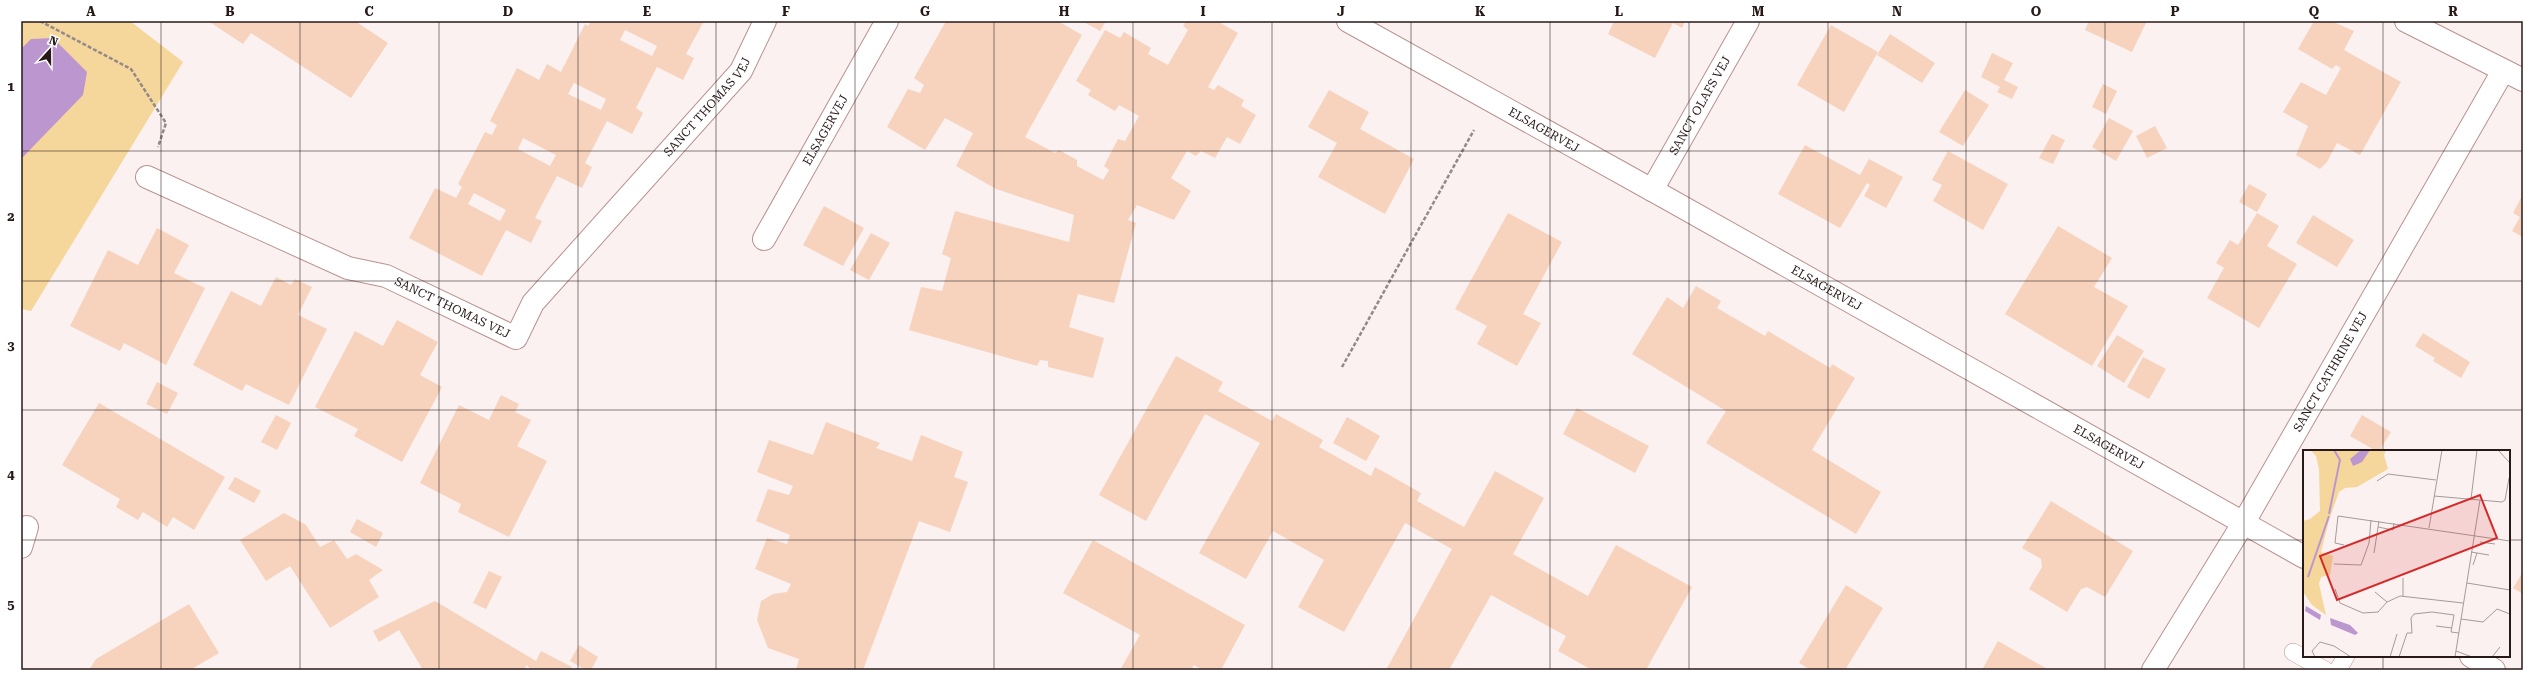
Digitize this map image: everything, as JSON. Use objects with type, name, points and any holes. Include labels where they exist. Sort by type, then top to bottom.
[{"type":"street","name":"SANCT THOMAS VEJ","points":[[147,177],[348,268],[386,276],[516,338],[533,303],[741,71],[765,21]]},
{"type":"street","name":"ELSAGERVEJ","points":[[764,239],[887,21]]},
{"type":"street","name":"ELSAGERVEJ","points":[[1348,21],[1652,190],[2303,556]]},
{"type":"street","name":"SANCT OLAFS VEJ","points":[[1652,190],[1748,21]]},
{"type":"street","points":[[2406,21],[2523,80]]},
{"type":"street","name":"SANCT CATHRINE VEJ","points":[[2153,670],[2244,522],[2503,71]]},
{"type":"street","points":[[21,547],[27,526]]},
{"type":"street","points":[[2473,657],[2494,670]]},
{"type":"lane","points":[[2293,652],[2325,670]]},
{"type":"lane","points":[[2338,670],[2345,657]]},
{"type":"path","points":[[40,21],[131,69],[166,123],[147,177]]},
{"type":"path","points":[[1342,367],[1490,100]]},
{"type":"shaded area","points":[[21,21],[130,21],[183,62],[31,311],[21,309]]},
{"type":"shaded area","points":[[53,38],[87,72],[83,95],[21,159],[21,49],[31,39]]},
{"type":"building","points":[[208,21],[355,21],[388,43],[351,98],[251,33],[243,44]]},
{"type":"building","points":[[591,21],[704,21],[686,54],[694,58],[683,80],[657,67],[636,108],[643,113],[632,134],[607,121],[585,163],[592,167],[582,188],[557,176],[535,218],[542,221],[531,243],[506,230],[482,276],[409,238],[435,188],[456,198],[462,187],[458,184],[485,132],[492,135],[497,125],[490,121],[517,68],[539,80],[547,64],[561,72],[585,24],[588,26]],"holes":[[[625,30],[657,46],[652,56],[620,40]],[[574,83],[606,99],[601,110],[568,94]],[[523,138],[556,155],[550,166],[518,149]],[[474,193],[506,210],[500,221],[468,204]]]},
{"type":"building","points":[[946,21],[1058,21],[1082,35],[1025,137],[1055,153],[1059,150],[1077,160],[1077,166],[1103,180],[1109,170],[1104,166],[1118,139],[1125,141],[1139,116],[1119,105],[1115,111],[1088,95],[1091,90],[1076,81],[1105,30],[1120,38],[1124,32],[1151,48],[1148,54],[1168,65],[1188,30],[1183,26],[1186,21],[1217,21],[1238,33],[1208,87],[1214,90],[1218,85],[1244,100],[1241,106],[1256,115],[1240,144],[1227,137],[1215,158],[1201,151],[1196,156],[1187,151],[1171,178],[1191,191],[1174,220],[1137,205],[1128,220],[1136,223],[1114,303],[1078,294],[1069,327],[1104,338],[1093,378],[1048,367],[1048,361],[1040,360],[1037,366],[909,330],[921,287],[942,291],[951,258],[942,254],[955,211],[1069,242],[1074,215],[996,189],[956,166],[973,133],[945,118],[925,150],[887,127],[908,89],[920,93],[924,85],[914,78]]},
{"type":"building","points":[[1082,21],[1106,21],[1100,31]]},
{"type":"building","points":[[1614,21],[1685,21],[1682,28],[1673,23],[1655,58],[1608,34]]},
{"type":"building","points":[[2089,21],[2147,21],[2132,52],[2085,30]]},
{"type":"building","points":[[2314,21],[2331,21],[2354,31],[2344,50],[2401,82],[2360,155],[2337,143],[2327,162],[2320,169],[2296,155],[2308,126],[2283,112],[2301,82],[2326,95],[2341,68],[2336,65],[2332,69],[2298,49]]},
{"type":"building","points":[[1831,25],[1878,52],[1844,112],[1797,85]]},
{"type":"building","points":[[1890,34],[1935,63],[1922,83],[1877,55]]},
{"type":"building","points":[[1992,53],[2013,63],[2004,80],[2018,87],[2012,99],[1997,92],[2000,87],[1981,77]]},
{"type":"building","points":[[2103,84],[2117,91],[2106,114],[2092,107]]},
{"type":"building","points":[[1329,90],[1369,112],[1360,129],[1414,159],[1385,214],[1318,177],[1337,143],[1308,127]]},
{"type":"building","points":[[1965,90],[1989,105],[1963,146],[1939,132]]},
{"type":"building","points":[[2109,118],[2133,131],[2116,161],[2092,147]]},
{"type":"building","points":[[2155,126],[2167,148],[2147,158],[2136,136]]},
{"type":"building","points":[[2052,134],[2065,140],[2053,164],[2039,158]]},
{"type":"building","points":[[1805,145],[1860,175],[1869,159],[1903,177],[1886,208],[1864,196],[1870,185],[1867,183],[1840,228],[1778,194]]},
{"type":"building","points":[[1948,151],[2008,184],[1983,230],[1933,201],[1942,185],[1932,180]]},
{"type":"building","points":[[2249,184],[2267,194],[2257,212],[2239,202]]},
{"type":"building","points":[[2523,194],[2523,237],[2512,231],[2520,217],[2513,213]]},
{"type":"building","points":[[824,206],[864,228],[843,266],[803,245]]},
{"type":"building","points":[[1508,213],[1562,242],[1523,314],[1541,323],[1517,366],[1477,344],[1487,326],[1455,309]]},
{"type":"building","points":[[2257,213],[2279,226],[2267,246],[2297,264],[2259,328],[2207,298],[2224,268],[2216,263],[2230,240],[2238,245]]},
{"type":"building","points":[[2313,215],[2354,240],[2337,267],[2296,243]]},
{"type":"building","points":[[2058,226],[2112,258],[2094,287],[2128,306],[2092,366],[2005,314]]},
{"type":"building","points":[[157,228],[189,245],[174,273],[205,288],[166,365],[124,343],[120,351],[70,326],[108,250],[138,265]]},
{"type":"building","points":[[871,233],[890,243],[869,280],[850,270]]},
{"type":"building","points":[[276,277],[291,285],[295,279],[312,287],[298,315],[327,329],[289,405],[246,384],[242,391],[193,365],[231,291],[261,306]]},
{"type":"building","points":[[1696,286],[1721,301],[1717,308],[1765,336],[1768,331],[1830,368],[1832,364],[1855,378],[1812,450],[1881,492],[1856,534],[1706,443],[1726,411],[1632,354],[1667,297],[1683,308]]},
{"type":"building","points":[[397,320],[438,342],[420,375],[442,387],[402,462],[354,436],[358,429],[315,407],[355,331],[383,346]]},
{"type":"building","points":[[2423,333],[2470,362],[2461,378],[2433,361],[2435,358],[2415,346]]},
{"type":"building","points":[[2117,335],[2144,351],[2124,383],[2097,366]]},
{"type":"building","points":[[1176,356],[1223,382],[1218,391],[1272,421],[1276,414],[1323,440],[1319,447],[1371,476],[1375,467],[1421,493],[1417,501],[1464,527],[1495,471],[1544,498],[1513,554],[1588,596],[1616,545],[1692,587],[1646,670],[1592,670],[1558,651],[1566,636],[1491,595],[1449,670],[1386,670],[1452,549],[1405,523],[1344,632],[1298,607],[1324,560],[1273,531],[1246,579],[1199,553],[1260,443],[1205,414],[1146,521],[1099,495]]},
{"type":"building","points":[[2143,357],[2166,369],[2149,399],[2127,387]]},
{"type":"building","points":[[157,382],[178,393],[167,414],[146,404]]},
{"type":"building","points":[[501,395],[519,404],[515,412],[531,420],[517,446],[547,461],[509,537],[458,512],[461,504],[420,483],[459,405],[489,420]]},
{"type":"building","points":[[99,403],[225,477],[194,530],[173,517],[167,527],[143,512],[138,520],[116,507],[120,499],[62,465]]},
{"type":"building","points":[[1577,408],[1649,446],[1635,473],[1563,434]]},
{"type":"building","points":[[276,415],[291,423],[277,450],[261,442]]},
{"type":"building","points":[[2362,415],[2391,432],[2381,448],[2384,450],[2374,450],[2350,436]]},
{"type":"building","points":[[1347,417],[1380,436],[1366,461],[1333,443]]},
{"type":"building","points":[[826,422],[880,443],[876,448],[912,461],[921,435],[963,452],[954,477],[968,482],[950,532],[919,521],[863,670],[796,670],[799,659],[768,648],[757,620],[761,601],[773,594],[787,592],[791,584],[755,569],[767,538],[787,544],[790,535],[756,521],[768,489],[789,495],[793,486],[757,472],[769,440],[813,455]]},
{"type":"building","points":[[235,477],[261,491],[254,503],[228,489]]},
{"type":"building","points":[[2051,501],[2133,551],[2105,597],[2087,587],[2081,589],[2067,612],[2029,589],[2042,567],[2041,559],[2022,548]]},
{"type":"building","points":[[284,513],[306,525],[320,547],[334,540],[347,559],[356,554],[383,570],[369,580],[379,597],[330,628],[290,566],[266,581],[240,540]]},
{"type":"building","points":[[357,519],[383,533],[376,547],[350,532]]},
{"type":"building","points":[[1093,540],[1245,625],[1221,670],[1203,670],[1194,665],[1191,670],[1120,670],[1140,635],[1063,593]]},
{"type":"building","points":[[489,571],[502,577],[486,609],[473,603]]},
{"type":"building","points":[[2523,572],[2523,594],[2513,588]]},
{"type":"building","points":[[1846,585],[1883,608],[1845,670],[1811,670],[1799,663]]},
{"type":"building","points":[[435,601],[536,661],[541,651],[572,667],[570,670],[531,670],[527,665],[524,670],[423,670],[399,630],[379,642],[373,631]]},
{"type":"building","points":[[189,604],[219,653],[190,670],[89,670],[96,659]]},
{"type":"building","points":[[1998,641],[2049,670],[1982,670]]},
{"type":"building","points":[[579,645],[598,657],[591,670],[586,670],[570,661]]}]
